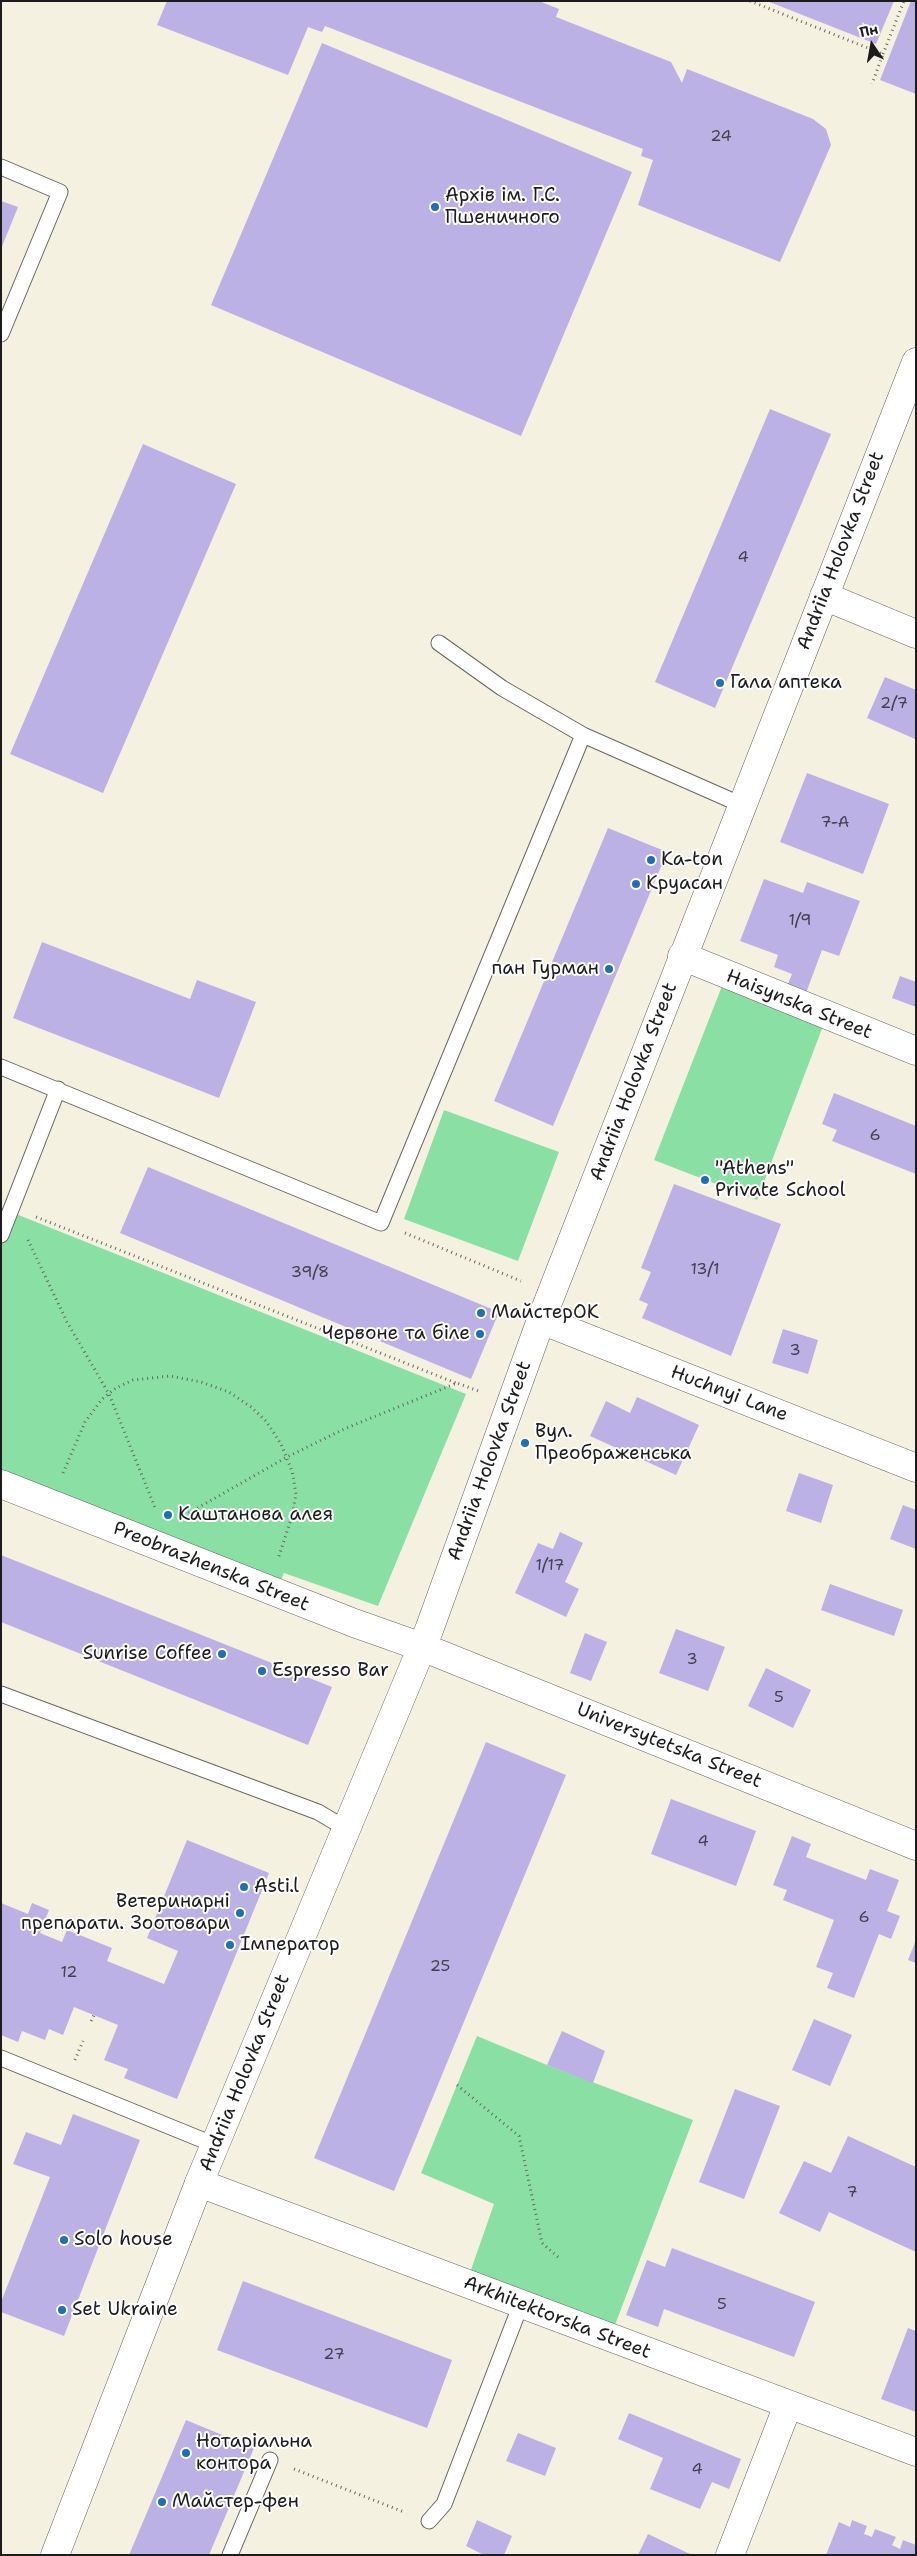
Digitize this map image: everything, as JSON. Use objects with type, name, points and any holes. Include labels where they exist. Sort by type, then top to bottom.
[{"type":"street","name":"Andriia Holovka Street","points":[[55,2555],[199,2183],[345,1828],[422,1647],[542,1320],[682,956],[916,362]]},
{"type":"street","points":[[824,596],[916,634]]},
{"type":"street","name":"Haisynska Street","points":[[682,956],[916,1051]]},
{"type":"street","name":"Huchnyi Lane","points":[[542,1320],[916,1468]]},
{"type":"street","name":"Preobrazhenska Street","points":[[1,1484],[345,1620],[422,1647]]},
{"type":"street","name":"Universytetska Street","points":[[422,1647],[916,1846]]},
{"type":"street","name":"Arkhitektorska Street","points":[[199,2183],[916,2452]]},
{"type":"street","points":[[730,2555],[788,2405]]},
{"type":"lane","points":[[1,166],[60,192],[1,334]]},
{"type":"lane","points":[[439,643],[502,688],[583,735],[742,805]]},
{"type":"lane","points":[[1,1067],[381,1223],[583,735]]},
{"type":"lane","points":[[1,1235],[58,1089]]},
{"type":"lane","points":[[1,1694],[318,1812],[345,1828]]},
{"type":"lane","points":[[1,2058],[215,2145]]},
{"type":"lane","points":[[429,2521],[444,2504],[521,2304]]},
{"type":"lane","points":[[230,2555],[270,2460]]},
{"type":"path","points":[[750,1],[883,54]]},
{"type":"path","points":[[872,84],[904,1]]},
{"type":"path","points":[[12,1208],[481,1392]]},
{"type":"path","points":[[12,1208],[68,1322],[109,1394],[160,1519]]},
{"type":"path","points":[[381,1223],[527,1283]]},
{"type":"path","points":[[67,1461],[85,1422],[94,1408],[109,1394],[133,1380],[170,1376],[201,1382],[229,1392],[251,1407],[266,1421],[287,1457],[292,1471],[296,1494],[283,1547]]},
{"type":"path","points":[[172,1523],[287,1457],[344,1429],[457,1383]]},
{"type":"path","points":[[91,2021],[94,2015]]},
{"type":"path","points":[[457,2085],[519,2136],[542,2243],[558,2257]]},
{"type":"path","points":[[270,2460],[429,2521]]},
{"type":"green space","points":[[722,986],[823,1026],[757,1200],[654,1160]]},
{"type":"green space","points":[[444,1110],[559,1152],[518,1261],[404,1219]]},
{"type":"green space","points":[[1,1208],[466,1394],[378,1606],[284,1573],[279,1585],[1,1475]]},
{"type":"green space","points":[[477,2036],[547,2065],[693,2120],[610,2338],[466,2284],[494,2204],[421,2173]]},
{"type":"building","points":[[167,1],[539,1],[559,9],[556,17],[671,62],[682,83],[687,69],[813,119],[826,129],[831,145],[780,262],[638,205],[653,160],[641,156],[643,149],[325,26],[322,32],[308,27],[288,75],[157,25]]},
{"type":"building","points":[[767,1],[894,1],[876,44]]},
{"type":"building","points":[[911,1],[916,1],[916,94],[880,80]]},
{"type":"building","name":"Архів ім. Г.С. Пшеничного","points":[[322,43],[632,172],[521,436],[211,305]]},
{"type":"building","points":[[1,201],[18,207],[1,249]]},
{"type":"building","points":[[770,409],[831,434],[715,708],[655,682]]},
{"type":"building","points":[[143,444],[236,484],[103,793],[10,754]]},
{"type":"building","points":[[885,677],[916,690],[915,739],[867,718]]},
{"type":"building","points":[[807,773],[889,804],[863,874],[780,842]]},
{"type":"building","points":[[608,828],[667,852],[553,1126],[494,1101]]},
{"type":"building","points":[[764,879],[803,893],[807,882],[860,901],[839,956],[822,950],[806,993],[787,986],[792,974],[774,967],[778,955],[740,941]]},
{"type":"building","points":[[42,942],[190,999],[197,980],[256,1002],[219,1098],[13,1018]]},
{"type":"building","points":[[900,976],[916,982],[916,1007],[892,998]]},
{"type":"building","points":[[834,1093],[916,1126],[916,1174],[832,1141],[837,1130],[822,1124]]},
{"type":"building","points":[[148,1167],[499,1312],[471,1379],[120,1233]]},
{"type":"building","points":[[674,1184],[781,1224],[731,1356],[642,1318],[648,1304],[639,1300],[651,1272],[641,1268]]},
{"type":"building","points":[[783,1329],[818,1340],[808,1374],[772,1363]]},
{"type":"building","points":[[637,1397],[699,1425],[676,1475],[590,1436],[606,1401],[630,1413]]},
{"type":"building","points":[[799,1473],[833,1485],[821,1523],[786,1511]]},
{"type":"building","points":[[903,1505],[916,1510],[916,1549],[890,1539]]},
{"type":"building","points":[[560,1532],[583,1543],[565,1582],[579,1589],[566,1617],[515,1593],[538,1543],[553,1549]]},
{"type":"building","points":[[1,1555],[332,1687],[308,1745],[1,1622]]},
{"type":"building","points":[[830,1584],[903,1610],[894,1636],[821,1610]]},
{"type":"building","points":[[676,1629],[725,1647],[708,1691],[659,1673]]},
{"type":"building","points":[[585,1633],[607,1642],[591,1681],[570,1673]]},
{"type":"building","points":[[766,1668],[811,1690],[793,1728],[748,1706]]},
{"type":"building","points":[[486,1742],[566,1775],[394,2191],[314,2158]]},
{"type":"building","points":[[671,1799],[756,1831],[736,1886],[651,1854]]},
{"type":"building","points":[[792,1836],[811,1844],[806,1857],[866,1880],[870,1869],[899,1880],[887,1911],[900,1916],[891,1939],[879,1934],[854,1998],[827,1988],[833,1973],[816,1967],[834,1920],[783,1900],[787,1890],[773,1885]]},
{"type":"building","points":[[187,1840],[269,1873],[177,2099],[124,2078],[128,2069],[104,2060],[118,2025],[74,2007],[63,2035],[49,2029],[45,2040],[22,2031],[18,2042],[1,2035],[1,1903],[28,1914],[32,1903],[49,1910],[40,1933],[62,1942],[67,1930],[112,1948],[107,1961],[164,1984],[178,1951],[147,1938]]},
{"type":"building","points":[[916,1940],[916,1963],[908,1960]]},
{"type":"building","points":[[814,2019],[852,2035],[830,2086],[792,2070]]},
{"type":"building","points":[[562,2031],[605,2051],[593,2083],[547,2065]]},
{"type":"building","points":[[735,2089],[780,2106],[744,2199],[699,2182]]},
{"type":"building","name":"Solo house","points":[[73,2114],[140,2140],[64,2336],[1,2312],[1,2302],[50,2177],[13,2164],[26,2132],[61,2145]]},
{"type":"building","points":[[848,2136],[916,2167],[916,2252],[829,2212],[820,2232],[779,2213],[804,2161],[831,2173]]},
{"type":"building","points":[[672,2248],[815,2302],[794,2357],[664,2309],[658,2327],[626,2315],[647,2260],[665,2267]]},
{"type":"building","points":[[243,2281],[452,2360],[427,2428],[217,2350]]},
{"type":"building","points":[[908,2328],[916,2331],[916,2412],[881,2399]]},
{"type":"building","points":[[629,2413],[741,2459],[729,2489],[712,2482],[700,2509],[650,2489],[663,2458],[618,2439]]},
{"type":"building","points":[[186,2420],[254,2448],[209,2555],[129,2555]]},
{"type":"building","points":[[518,2433],[556,2448],[545,2476],[506,2461]]},
{"type":"building","points":[[477,2520],[512,2536],[504,2555],[484,2555],[466,2546]]},
{"type":"building","points":[[852,2520],[867,2526],[864,2534],[872,2537],[875,2529],[896,2537],[892,2545],[900,2549],[903,2540],[916,2545],[916,2555],[826,2555],[839,2522],[850,2527]]},
{"type":"building","points":[[648,2534],[692,2555],[638,2555]]},
{"type":"place","name":"Архів ім. Г.С. Пшеничного","points":[[435,207]]},
{"type":"place","name":"Гала аптека","points":[[720,683]]},
{"type":"place","name":"Ka-ton","points":[[651,860]]},
{"type":"place","name":"Круасан","points":[[636,884]]},
{"type":"place","name":"пан Гурман","points":[[609,969]]},
{"type":"place","name":"\"Athens\" Private School","points":[[705,1180]]},
{"type":"place","name":"МайстерОК","points":[[481,1313]]},
{"type":"place","name":"Червоне та біле","points":[[480,1334]]},
{"type":"place","name":"Вул. Преображенська","points":[[525,1443]]},
{"type":"place","name":"Каштанова алея","points":[[168,1515]]},
{"type":"place","name":"Sunrise Coffee","points":[[222,1654]]},
{"type":"place","name":"Espresso Bar","points":[[262,1671]]},
{"type":"place","name":"Asti.l","points":[[244,1887]]},
{"type":"place","name":"Ветеринарні препарати. Зоотовари","points":[[240,1913]]},
{"type":"place","name":"Імператор","points":[[230,1945]]},
{"type":"place","name":"Solo house","points":[[64,2240]]},
{"type":"place","name":"Set Ukraine","points":[[62,2310]]},
{"type":"place","name":"Нотаріальна контора","points":[[186,2453]]},
{"type":"place","name":"Майстер-фен","points":[[162,2502]]}]
